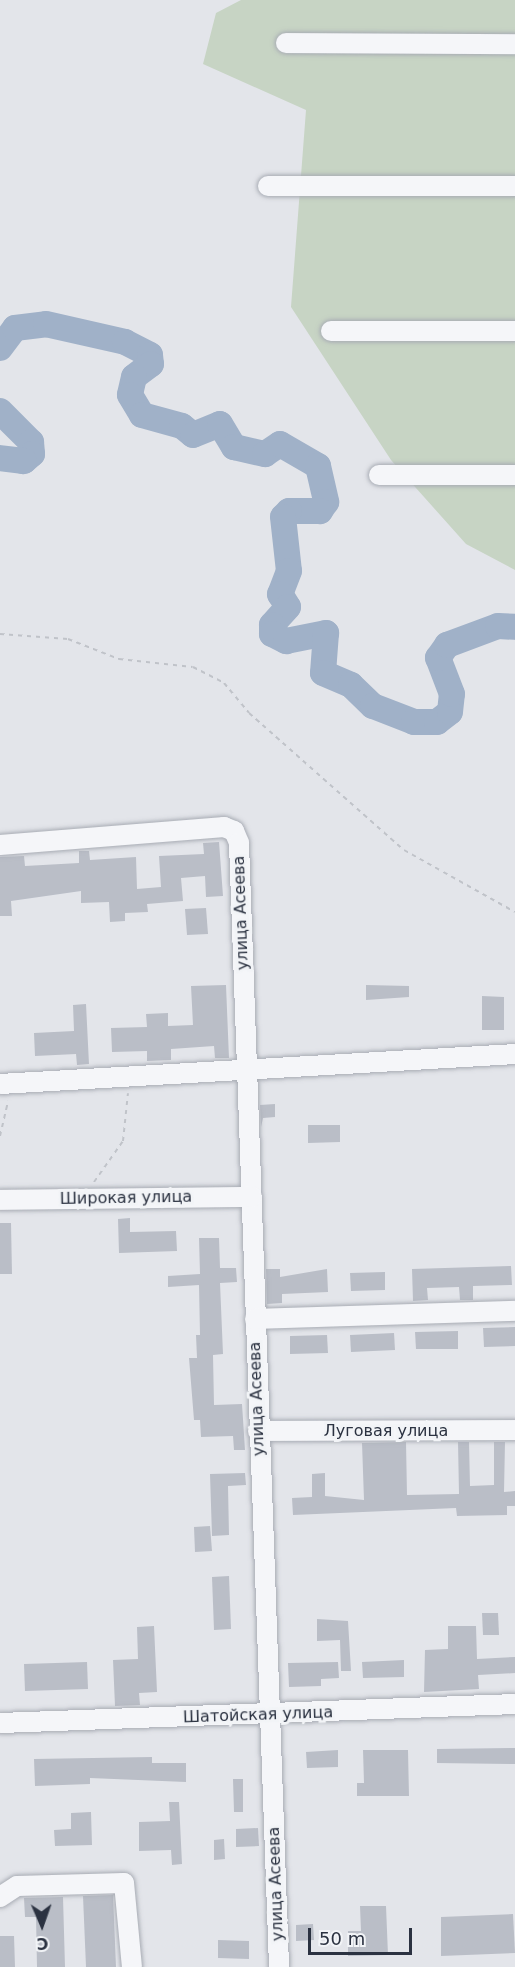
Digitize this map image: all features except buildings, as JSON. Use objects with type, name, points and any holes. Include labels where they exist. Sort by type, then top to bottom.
[{"type":"street","points":[[286,43],[515,44]]},
{"type":"street","points":[[268,186],[515,186]]},
{"type":"street","points":[[330,330],[515,331]]},
{"type":"street","points":[[379,475],[515,475]]},
{"type":"street","name":"улица Асеева","points":[[0,845],[234,831],[252,1197],[258,1431],[279,1967]]},
{"type":"street","points":[[5,1084],[247,1073],[515,1054]]},
{"type":"street","name":"Широкая улица","points":[[0,1200],[252,1197]]},
{"type":"street","points":[[255,1319],[515,1311]]},
{"type":"street","name":"Луговая улица","points":[[258,1431],[515,1430]]},
{"type":"street","name":"Шатойская улица","points":[[0,1723],[269,1716],[515,1704]]},
{"type":"street","points":[[0,1897],[18,1886],[124,1883],[132,1967]]},
{"type":"path","points":[[0,634],[68,639],[118,659],[203,672],[224,683],[249,713],[404,850],[515,912]]},
{"type":"path","points":[[72,1199],[117,1156],[130,1078]]},
{"type":"path","points":[[0,1136],[5,1084]]},
{"type":"green space","points":[[241,0],[515,0],[515,570],[466,544],[391,460],[291,307],[306,110],[203,64],[216,13]]},
{"type":"waterway","points":[[0,348],[15,328],[46,324],[125,342],[150,355],[151,364],[134,377],[130,395],[142,415],[182,426],[193,435],[220,424],[234,447],[265,454],[280,444],[318,466],[326,502],[320,511],[289,511],[283,517],[289,571],[280,594],[288,607],[272,625],[272,634],[286,641],[326,633],[323,673],[351,685],[373,706],[414,722],[437,722],[450,712],[452,694],[438,658],[447,645],[498,626],[515,627]]},
{"type":"waterway","points":[[0,411],[31,442],[32,454],[24,461],[0,458]]}]
